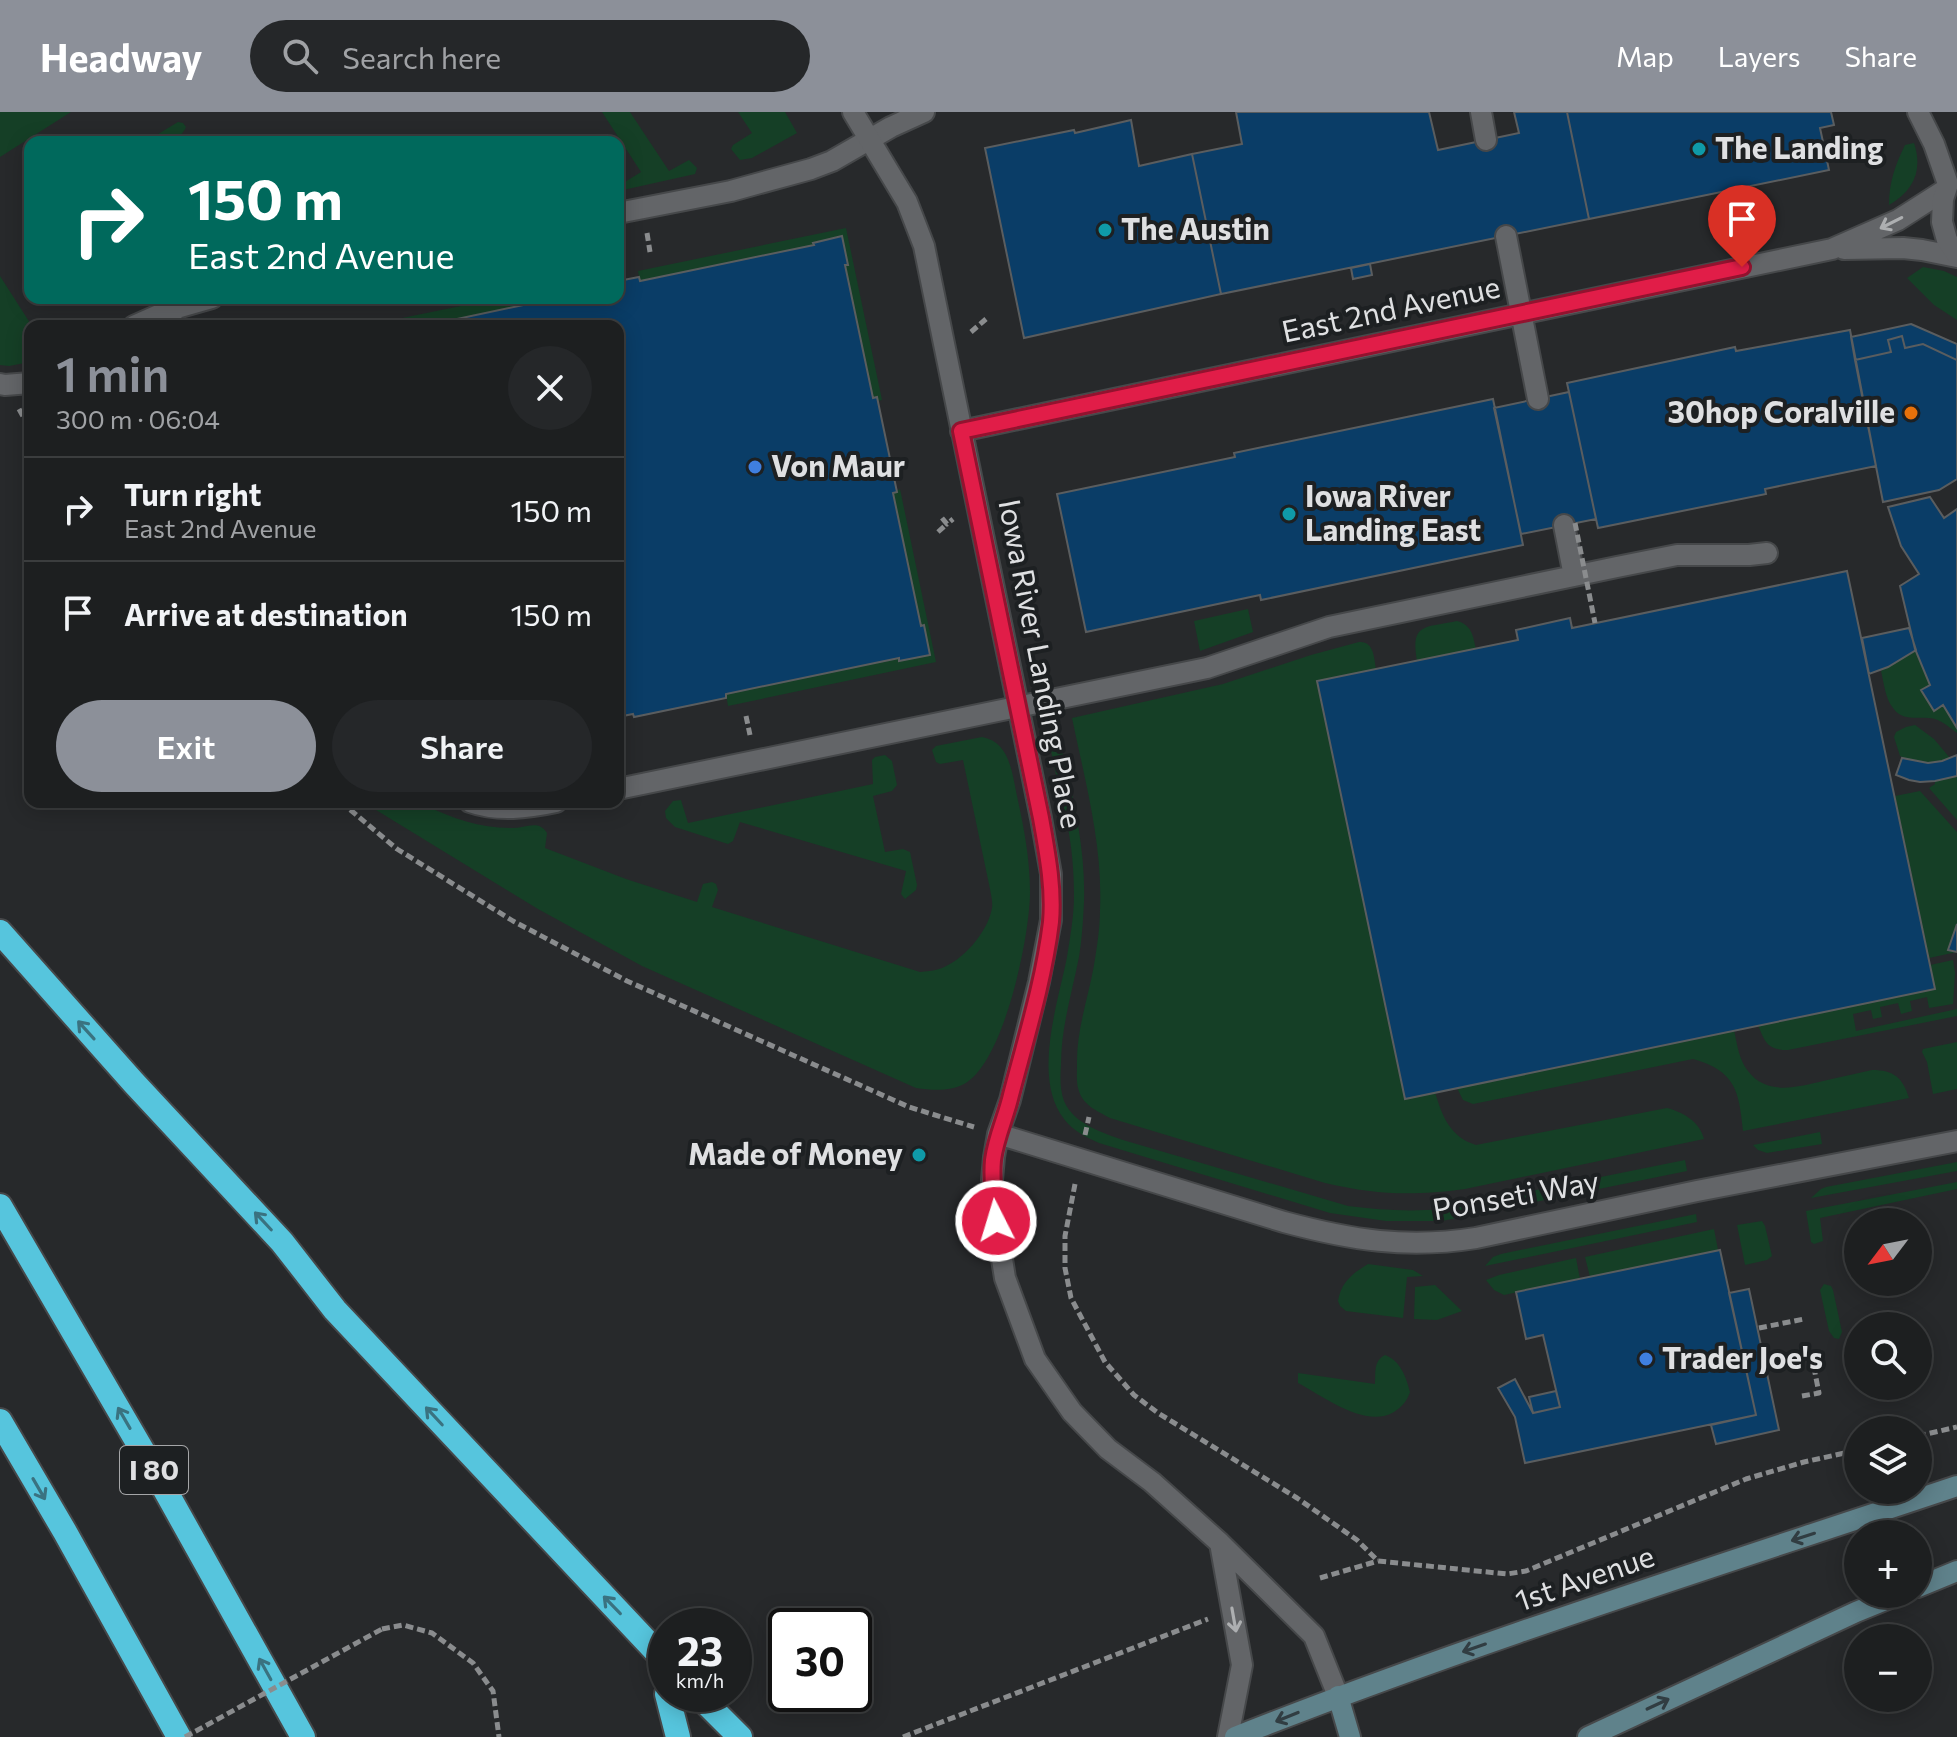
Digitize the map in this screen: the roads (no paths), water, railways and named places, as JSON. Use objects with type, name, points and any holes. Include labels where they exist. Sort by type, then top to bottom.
[{"type":"highway","points":[[0,932],[134,1083],[282,1242],[335,1310],[648,1642]]},
{"type":"highway","name":"I 80","points":[[0,1206],[159,1479],[303,1737]]},
{"type":"highway","points":[[0,1421],[179,1737]]},
{"type":"highway","points":[[672,1712],[678,1737]]},
{"type":"highway","points":[[715,1712],[740,1737]]},
{"type":"main road","name":"1st Avenue","points":[[1235,1737],[1338,1696],[1548,1622],[1957,1486]]},
{"type":"main road","points":[[1932,1581],[1957,1571]]},
{"type":"main road","points":[[1588,1737],[1866,1608]]},
{"type":"main road","points":[[1338,1696],[1350,1737]]},
{"type":"street","name":"Iowa River Landing Place","points":[[853,112],[907,202],[924,246],[1051,874],[1051,920],[1029,1024],[994,1157],[992,1180],[1005,1278],[1035,1359],[1072,1412],[1108,1449],[1152,1482],[1220,1543],[1314,1636],[1338,1696]]},
{"type":"street","points":[[624,212],[731,191],[822,166],[924,112]]},
{"type":"street","points":[[1481,112],[1486,140]]},
{"type":"street","points":[[1918,112],[1950,181],[1942,206],[1942,222],[1947,240],[1957,256]]},
{"type":"street","name":"East 2nd Avenue","points":[[1832,249],[1898,220],[1950,181]]},
{"type":"street","points":[[1506,236],[1538,399]]},
{"type":"street","name":"East 2nd Avenue","points":[[961,431],[1832,249],[1903,248],[1957,256]]},
{"type":"street","points":[[171,318],[200,304]]},
{"type":"street","points":[[0,384],[24,383]]},
{"type":"street","points":[[1569,524],[1574,576]]},
{"type":"street","points":[[624,788],[1207,668],[1329,627],[1574,576],[1677,555],[1767,553]]},
{"type":"street","name":"Ponseti Way","points":[[998,1134],[1331,1235],[1417,1244],[1476,1238],[1957,1141]]},
{"type":"street","points":[[1220,1543],[1242,1665],[1228,1737]]},
{"type":"place","name":"The Landing","points":[[1699,149]]},
{"type":"place","name":"The Austin","points":[[1105,230]]},
{"type":"place","name":"30hop Coralville","points":[[1911,413]]},
{"type":"place","name":"Von Maur","points":[[755,467]]},
{"type":"place","name":"Iowa River Landing East","points":[[1289,514]]},
{"type":"place","name":"Made of Money","points":[[919,1155]]},
{"type":"place","name":"Trader Joe's","points":[[1646,1359]]}]
